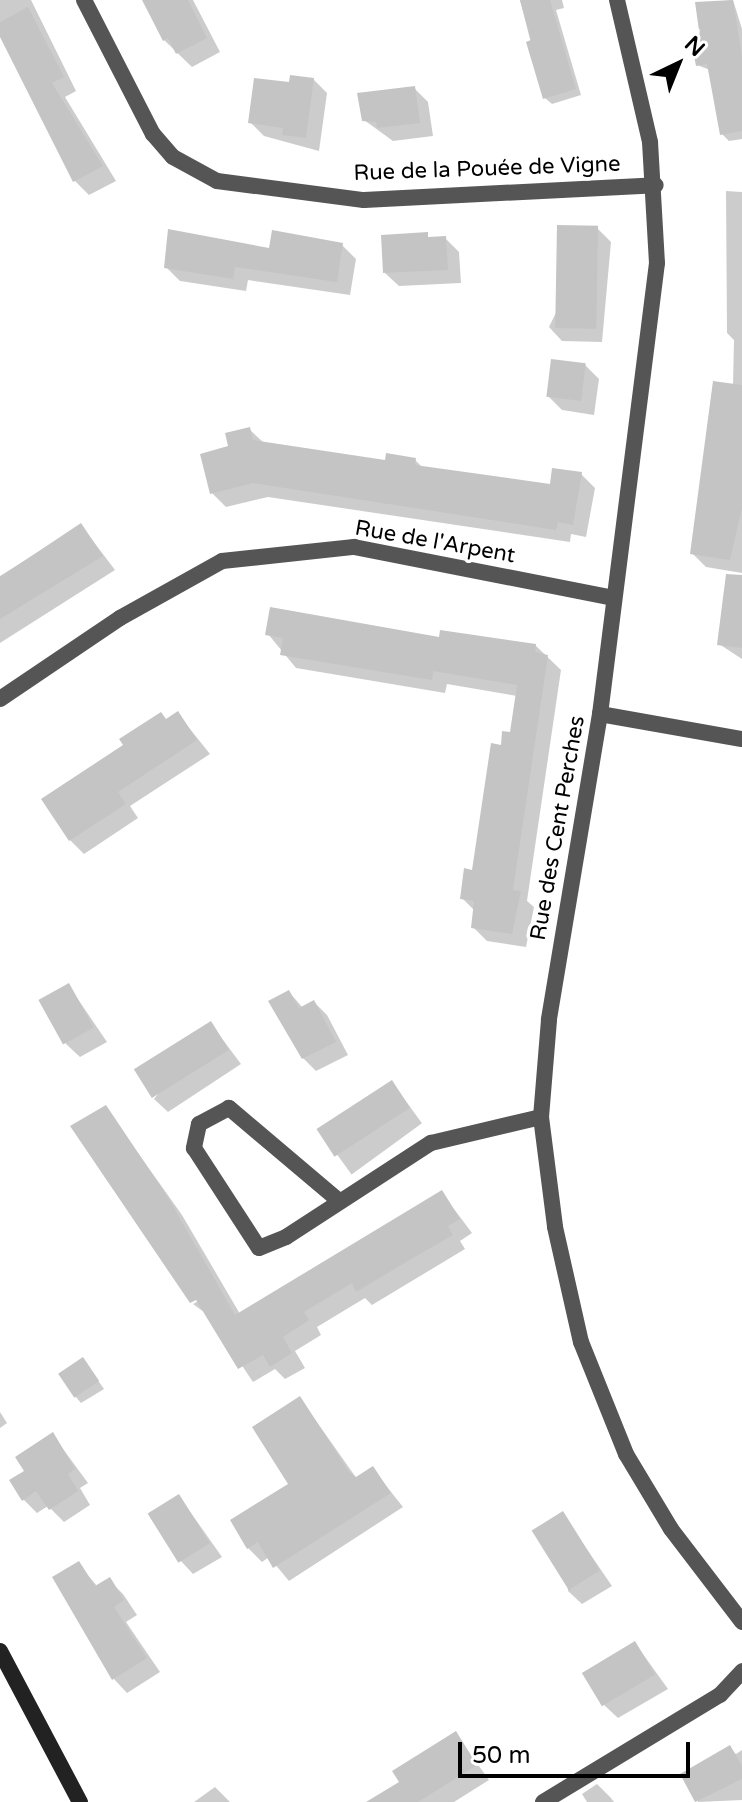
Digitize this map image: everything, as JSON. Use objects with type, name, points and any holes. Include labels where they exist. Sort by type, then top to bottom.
[{"type":"main road","points":[[0,1651],[80,1802]]},
{"type":"street","name":"Rue de la Pouée de Vigne","points":[[84,0],[153,134],[173,157],[217,181],[364,200],[656,185]]},
{"type":"street","name":"Rue des Cent Perches","points":[[617,0],[631,43],[656,185],[655,278],[600,714],[549,1020],[541,1117],[555,1227],[581,1342],[626,1454],[671,1529],[742,1622]]},
{"type":"street","name":"Rue de l'Arpent","points":[[0,699],[120,618],[222,561],[354,547],[613,598]]},
{"type":"street","points":[[600,714],[742,739]]},
{"type":"street","points":[[338,1200],[229,1108],[199,1124],[194,1148],[259,1248],[286,1237],[338,1200],[431,1143],[541,1117]]},
{"type":"street","points":[[543,1802],[720,1695],[742,1671]]},
{"type":"building","points":[[142,0],[188,0],[207,38],[176,54],[168,38],[163,41]]},
{"type":"building","points":[[520,0],[550,0],[576,89],[543,99],[526,42],[531,40]]},
{"type":"building","points":[[733,0],[742,56],[742,131],[720,135],[707,64],[696,66],[691,40],[700,38],[695,2]]},
{"type":"building","points":[[28,7],[64,77],[52,83],[103,166],[73,182],[0,37],[0,22]]},
{"type":"building","points":[[290,75],[314,78],[306,138],[282,135],[283,128],[248,123],[254,78],[289,82]]},
{"type":"building","points":[[415,86],[420,123],[377,128],[376,122],[362,121],[357,93]]},
{"type":"building","points":[[557,225],[598,226],[596,329],[555,328]]},
{"type":"building","points":[[168,229],[269,248],[272,230],[343,243],[337,282],[235,267],[233,279],[164,268]]},
{"type":"building","points":[[428,232],[428,237],[446,236],[448,270],[383,273],[381,235]]},
{"type":"building","points":[[551,359],[586,363],[581,401],[546,397]]},
{"type":"building","points":[[713,381],[742,385],[742,508],[730,560],[690,554]]},
{"type":"building","points":[[250,427],[253,440],[385,460],[386,453],[416,458],[415,465],[550,484],[552,468],[582,472],[573,525],[558,522],[556,530],[253,483],[210,494],[200,454],[228,446],[225,433]]},
{"type":"building","points":[[81,523],[103,556],[0,619],[0,577]]},
{"type":"building","points":[[726,574],[742,575],[742,648],[717,645]]},
{"type":"building","points":[[270,607],[439,637],[440,630],[536,644],[535,652],[548,655],[513,890],[521,891],[512,934],[471,928],[474,901],[460,899],[464,868],[472,870],[491,743],[501,745],[502,731],[510,732],[517,685],[433,671],[432,680],[280,655],[283,638],[265,635]]},
{"type":"building","points":[[178,711],[197,740],[118,792],[126,804],[69,841],[41,799],[123,745],[119,739],[161,712],[166,719]]},
{"type":"building","points":[[69,983],[94,1028],[63,1045],[38,1000]]},
{"type":"building","points":[[289,990],[299,1008],[314,1000],[336,1042],[302,1059],[268,1001]]},
{"type":"building","points":[[211,1021],[229,1050],[152,1098],[134,1069]]},
{"type":"building","points":[[392,1080],[410,1108],[334,1157],[317,1129]]},
{"type":"building","points":[[106,1105],[169,1199],[235,1315],[442,1190],[460,1219],[448,1226],[453,1235],[356,1292],[352,1283],[304,1312],[309,1320],[283,1337],[292,1353],[270,1367],[263,1355],[238,1369],[196,1300],[190,1303],[70,1126]]},
{"type":"building","points":[[83,1357],[99,1381],[74,1398],[58,1374]]},
{"type":"building","points":[[300,1396],[349,1472],[356,1477],[373,1466],[391,1493],[273,1568],[258,1542],[247,1549],[230,1520],[288,1484],[252,1427]]},
{"type":"building","points":[[53,1432],[75,1469],[68,1474],[78,1491],[49,1510],[36,1491],[22,1501],[9,1480],[24,1471],[15,1457]]},
{"type":"building","points":[[179,1494],[210,1543],[178,1563],[148,1514]]},
{"type":"building","points":[[563,1511],[600,1570],[569,1590],[532,1531]]},
{"type":"building","points":[[79,1561],[95,1586],[110,1577],[124,1600],[114,1607],[147,1658],[112,1680],[52,1577]]},
{"type":"building","points":[[635,1641],[655,1674],[602,1706],[582,1673]]},
{"type":"building","points":[[456,1731],[477,1765],[418,1802],[366,1802],[399,1782],[392,1771]]},
{"type":"building","points":[[730,1745],[742,1766],[742,1779],[695,1802],[680,1774]]}]
